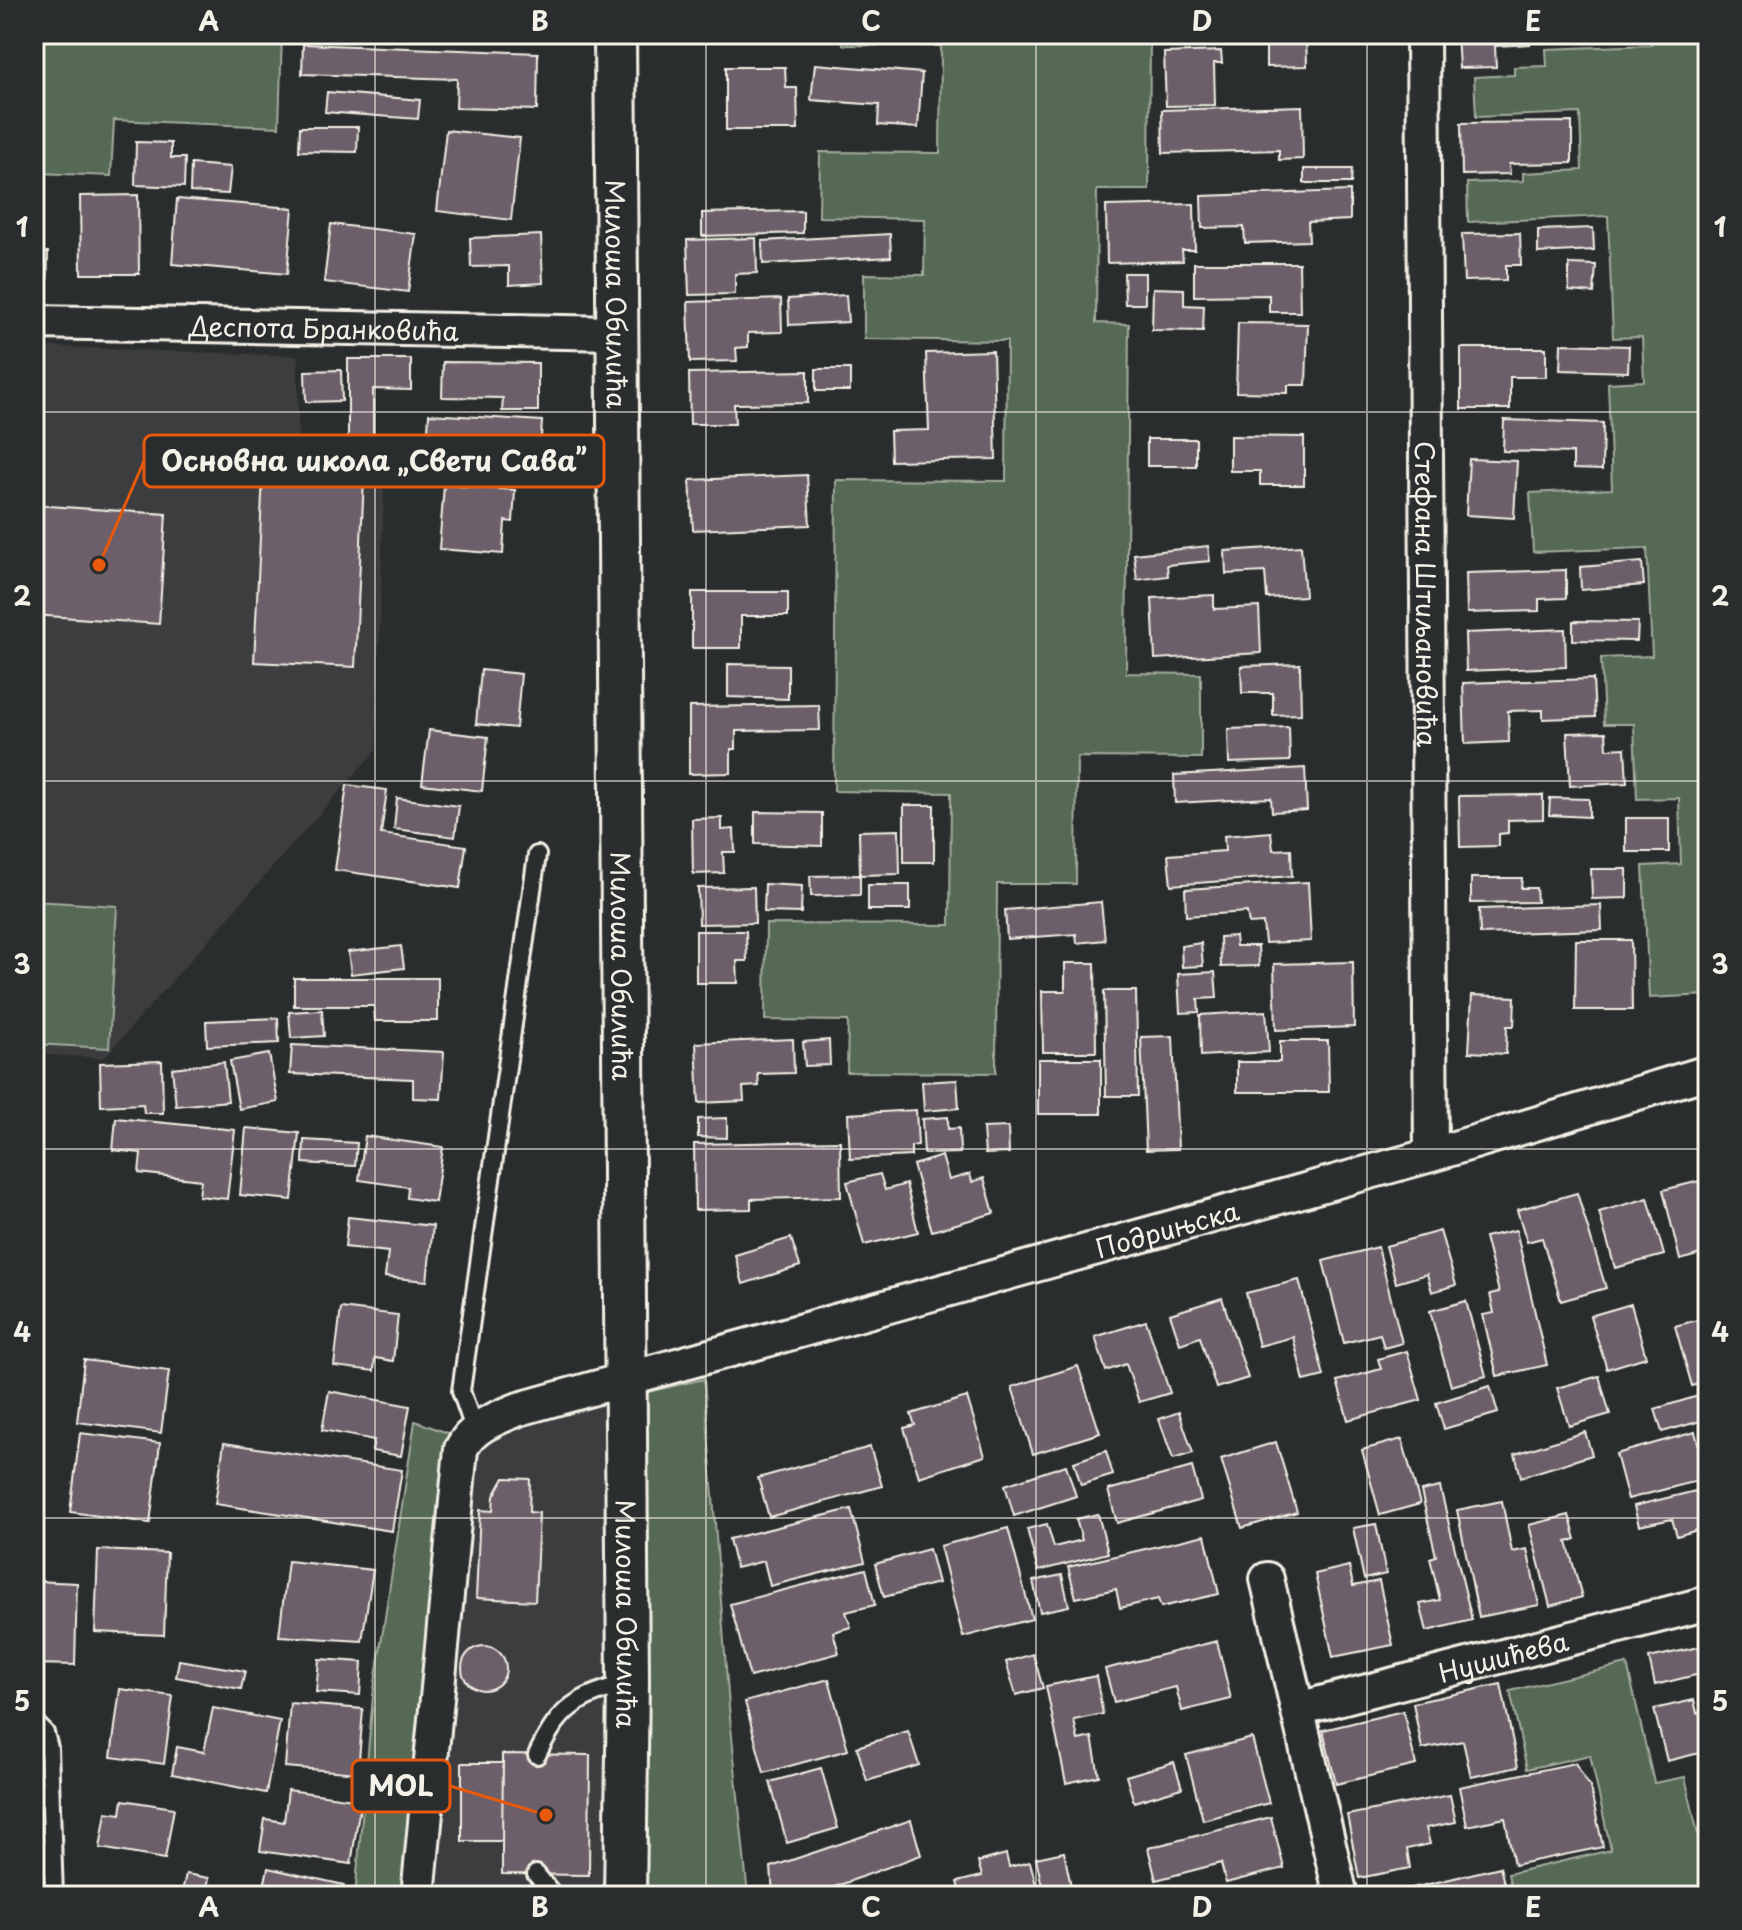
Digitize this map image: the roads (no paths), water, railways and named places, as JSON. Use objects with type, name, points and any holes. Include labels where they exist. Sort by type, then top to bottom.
[{"type":"street","name":"Милоша Обилића","points":[[615,34],[628,1682],[625,1896]]},
{"type":"street","name":"Стефана Штиљановића","points":[[1423,34],[1431,1155]]},
{"type":"street","name":"Деспота Бранковића","points":[[34,322],[616,333]]},
{"type":"street","name":"Подрињска","points":[[479,1428],[519,1409],[1431,1155],[1708,1072]]},
{"type":"street","points":[[418,1896],[461,1449],[466,1438],[479,1428]]},
{"type":"street","points":[[1267,1579],[1341,1896]]},
{"type":"street","name":"Нушићева","points":[[1298,1709],[1708,1603]]},
{"type":"lane","points":[[479,1428],[470,1417],[461,1391],[537,855]]},
{"type":"lane","points":[[537,1755],[552,1724],[580,1699],[628,1682]]},
{"type":"lane","points":[[34,1722],[45,1733],[49,1748],[54,1896]]},
{"type":"lane","points":[[536,1874],[554,1896]]},
{"type":"place","name":"Основна школа „Свети Сава”","points":[[99,565]]},
{"type":"place","name":"MOL","points":[[546,1815]]}]
